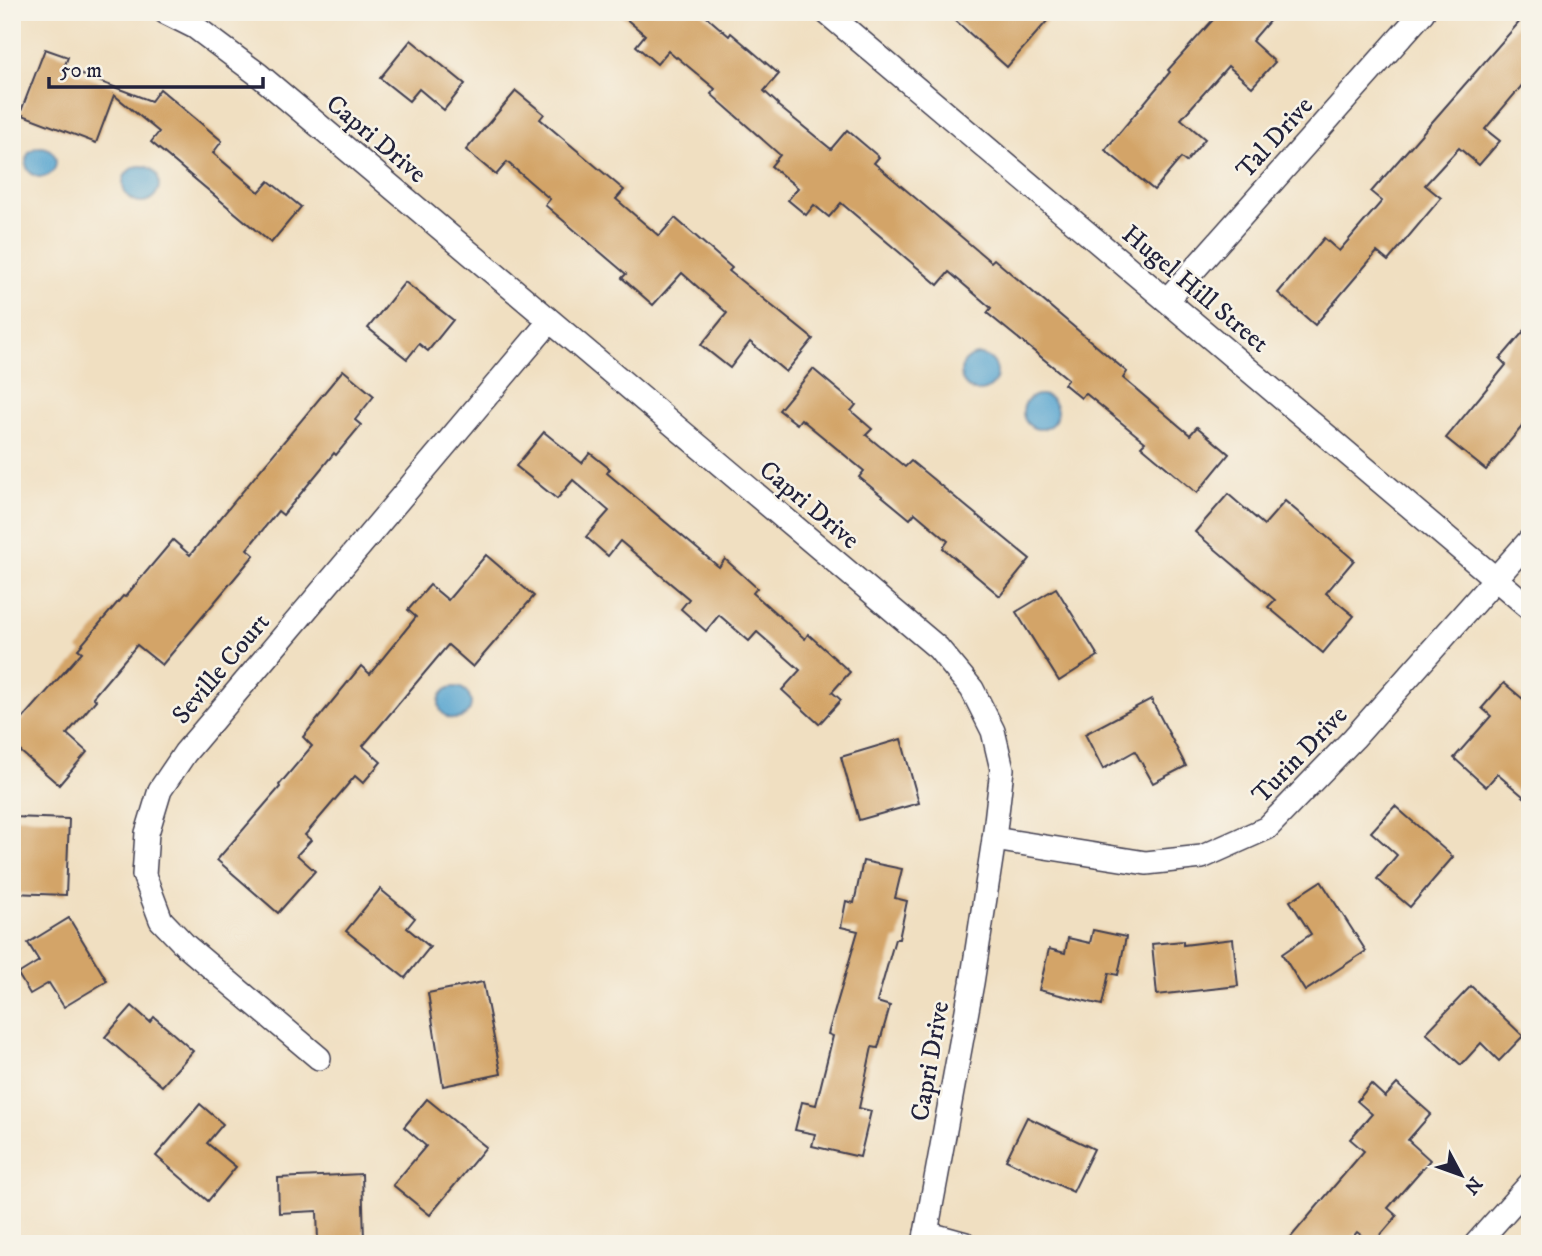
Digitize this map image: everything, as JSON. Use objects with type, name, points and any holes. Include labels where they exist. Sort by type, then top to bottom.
[{"type":"street","name":"Capri Drive","points":[[165,12],[195,27],[259,75],[938,648],[972,689],[993,731],[1002,769],[972,983],[925,1239]]},
{"type":"street","name":"Tal Drive","points":[[1167,300],[1423,12]]},
{"type":"street","name":"Hugel Hill Street","points":[[837,16],[1530,608]]},
{"type":"street","name":"Seville Court","points":[[319,1058],[186,946],[161,920],[144,875],[147,833],[160,790],[185,753],[550,321]]},
{"type":"street","name":"Turin Drive","points":[[994,839],[1146,863],[1202,856],[1267,828],[1354,738],[1530,540]]},
{"type":"street","points":[[1476,1244],[1530,1184]]},
{"type":"street","points":[[925,1239],[966,1244]]},
{"type":"water","points":[[41,147],[52,151],[56,162],[52,173],[41,177],[30,173],[26,162],[30,151]]},
{"type":"water","points":[[141,166],[153,172],[159,184],[153,196],[141,202],[129,196],[123,184],[129,172]]},
{"type":"water","points":[[979,355],[992,360],[997,373],[992,386],[979,391],[966,386],[961,373],[966,360]]},
{"type":"water","points":[[1040,395],[1052,400],[1057,412],[1052,424],[1040,429],[1028,424],[1023,412],[1028,400]]},
{"type":"water","points":[[455,687],[466,692],[471,703],[466,714],[455,719],[444,714],[439,703],[444,692]]},
{"type":"building","points":[[618,12],[701,12],[729,36],[731,33],[779,74],[764,91],[777,105],[831,149],[847,130],[879,157],[874,163],[991,262],[994,259],[1127,372],[1123,378],[1190,435],[1197,427],[1229,454],[1197,493],[1141,446],[1145,442],[1085,393],[1081,398],[1064,384],[1068,379],[987,313],[991,308],[949,272],[938,285],[841,203],[829,217],[814,205],[806,215],[788,200],[798,188],[771,166],[780,155],[711,94],[715,89],[677,57],[668,51],[657,64],[636,46],[645,35]]},
{"type":"building","points":[[946,12],[1055,12],[1007,67]]},
{"type":"building","points":[[1220,12],[1277,12],[1252,41],[1275,62],[1252,87],[1228,66],[1181,119],[1205,139],[1186,162],[1181,158],[1154,190],[1105,150],[1170,72],[1168,70]]},
{"type":"building","points":[[1528,12],[1530,76],[1485,129],[1500,141],[1479,165],[1459,148],[1425,185],[1441,198],[1388,261],[1377,252],[1315,325],[1278,293],[1324,238],[1339,251],[1382,201],[1371,192]]},
{"type":"building","points":[[411,40],[465,84],[444,110],[419,89],[409,101],[380,78]]},
{"type":"building","points":[[45,49],[68,57],[64,68],[151,101],[160,89],[222,141],[213,153],[259,192],[269,181],[301,207],[271,243],[151,142],[159,132],[114,95],[96,143],[20,114]]},
{"type":"building","points":[[516,91],[544,114],[540,119],[624,190],[616,199],[659,236],[675,218],[732,268],[729,271],[813,339],[786,372],[750,342],[730,368],[701,345],[727,313],[682,273],[653,305],[622,278],[626,274],[545,205],[550,199],[507,162],[496,175],[466,150]]},
{"type":"building","points":[[405,282],[453,320],[428,351],[419,344],[407,359],[368,328]]},
{"type":"building","points":[[1530,324],[1530,417],[1486,470],[1446,438],[1506,365],[1500,359]]},
{"type":"building","points":[[813,369],[856,405],[851,411],[872,429],[866,435],[905,467],[911,461],[1030,559],[1000,596],[943,548],[948,541],[915,513],[910,519],[859,477],[864,471],[801,419],[797,424],[779,410]]},
{"type":"building","points":[[343,370],[374,396],[355,420],[361,425],[283,515],[278,511],[247,549],[254,555],[162,665],[137,645],[93,697],[96,700],[67,734],[87,752],[59,785],[12,744],[12,731],[82,652],[78,649],[173,540],[190,555]]},
{"type":"building","points":[[544,432],[582,463],[590,453],[610,469],[607,473],[719,567],[725,559],[757,588],[753,593],[805,639],[808,634],[850,672],[832,692],[841,700],[819,724],[782,690],[800,670],[757,632],[749,641],[719,615],[706,631],[681,609],[689,599],[620,541],[608,556],[586,537],[609,511],[573,480],[557,499],[516,466]]},
{"type":"building","points":[[1228,494],[1264,525],[1285,501],[1354,560],[1326,593],[1354,616],[1323,653],[1268,607],[1275,600],[1195,532]]},
{"type":"building","points":[[486,555],[534,596],[473,667],[448,645],[363,746],[381,762],[363,783],[355,776],[305,835],[311,840],[297,855],[315,871],[278,913],[217,860],[312,746],[303,737],[361,666],[370,674],[416,617],[408,610],[430,585],[448,600]]},
{"type":"building","points":[[1056,588],[1098,656],[1059,681],[1016,612]]},
{"type":"building","points":[[1504,683],[1530,705],[1530,802],[1497,774],[1486,787],[1454,758],[1491,716],[1482,708]]},
{"type":"building","points":[[1151,699],[1186,766],[1153,783],[1135,751],[1103,769],[1085,734]]},
{"type":"building","points":[[901,739],[919,803],[859,820],[841,757]]},
{"type":"building","points":[[1395,806],[1453,857],[1410,907],[1377,879],[1397,855],[1371,832]]},
{"type":"building","points":[[12,817],[69,819],[66,895],[12,893]]},
{"type":"building","points":[[863,861],[902,869],[895,898],[907,901],[899,939],[895,939],[877,1002],[890,1006],[878,1048],[872,1047],[859,1108],[871,1111],[860,1157],[812,1146],[815,1134],[795,1130],[802,1102],[816,1105],[833,1036],[828,1034],[858,931],[841,927],[846,901],[854,903]]},
{"type":"building","points":[[1321,881],[1366,951],[1305,991],[1282,954],[1311,934],[1290,901]]},
{"type":"building","points":[[380,889],[415,918],[407,928],[430,947],[405,978],[346,931]]},
{"type":"building","points":[[69,918],[107,981],[64,1007],[49,983],[30,994],[18,974],[39,961],[28,943]]},
{"type":"building","points":[[1093,930],[1126,937],[1118,975],[1109,973],[1102,1005],[1039,990],[1049,949],[1065,953],[1068,938],[1090,943]]},
{"type":"building","points":[[1233,939],[1238,986],[1157,995],[1152,944],[1183,941],[1183,945]]},
{"type":"building","points":[[483,982],[501,1074],[443,1086],[428,993]]},
{"type":"building","points":[[1471,986],[1523,1036],[1499,1061],[1481,1043],[1461,1065],[1426,1033]]},
{"type":"building","points":[[132,1006],[150,1022],[154,1017],[193,1051],[162,1086],[105,1037]]},
{"type":"building","points":[[1371,1084],[1385,1097],[1397,1084],[1431,1114],[1408,1140],[1430,1160],[1388,1208],[1397,1216],[1373,1244],[1357,1232],[1347,1244],[1285,1244],[1364,1151],[1350,1139],[1372,1114],[1357,1101]]},
{"type":"building","points":[[427,1099],[486,1147],[430,1215],[393,1185],[426,1146],[404,1127]]},
{"type":"building","points":[[200,1104],[223,1124],[207,1143],[236,1167],[208,1201],[156,1156]]},
{"type":"building","points":[[1027,1117],[1094,1149],[1073,1192],[1006,1160]]},
{"type":"building","points":[[362,1174],[364,1239],[318,1241],[317,1211],[279,1213],[278,1178]]}]
